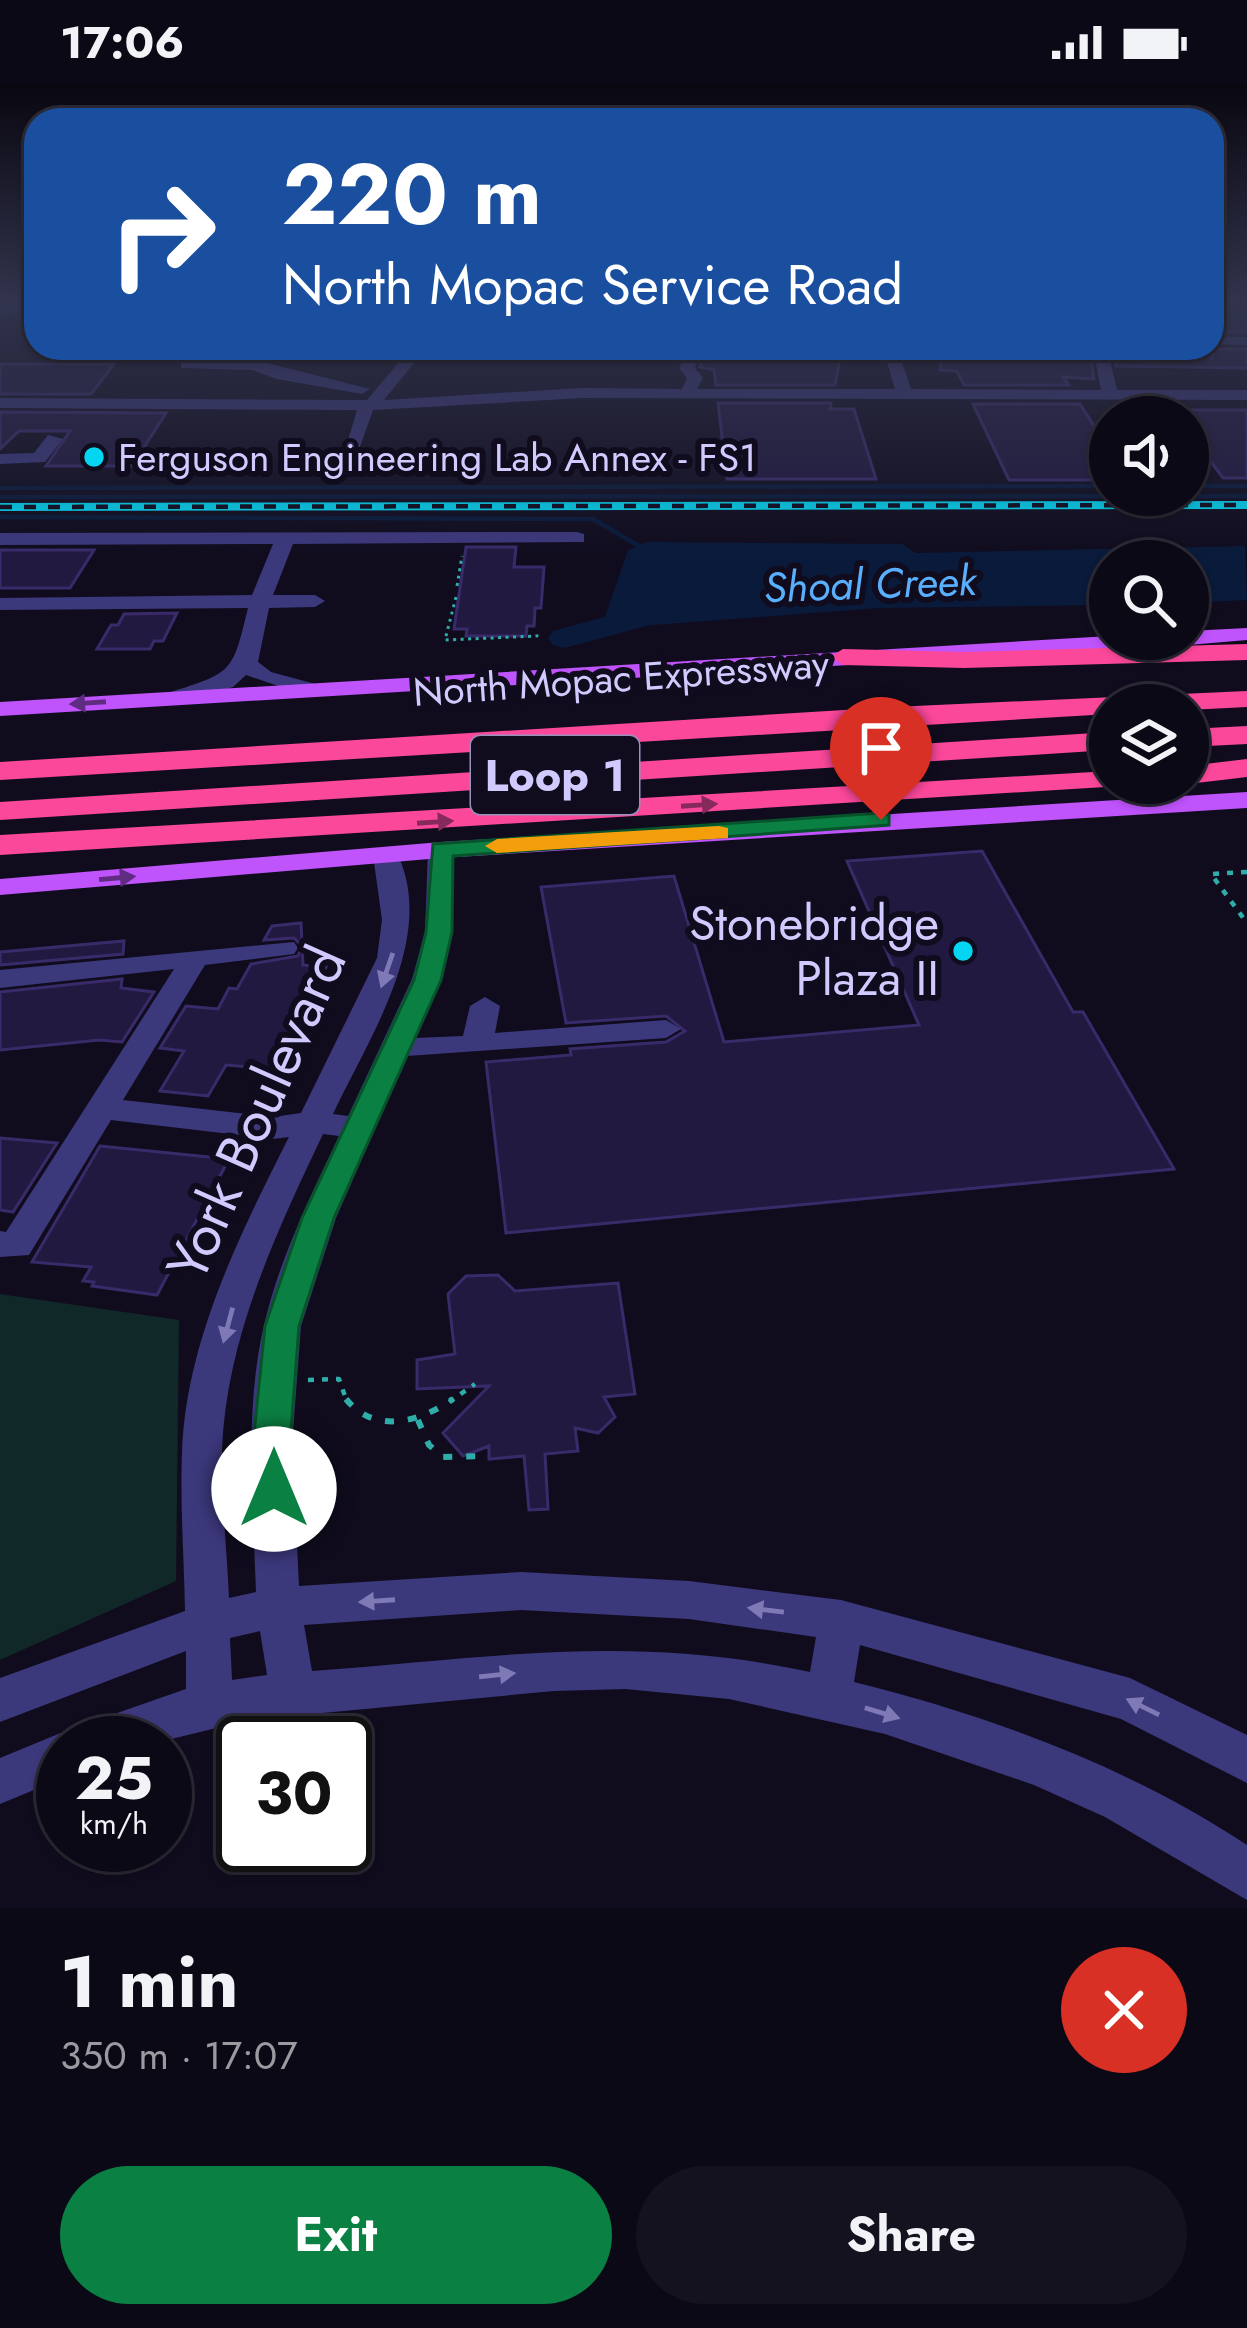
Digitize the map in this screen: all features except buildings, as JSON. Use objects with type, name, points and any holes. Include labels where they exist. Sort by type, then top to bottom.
[{"type":"highway","points":[[843,657],[964,660],[1247,652]]},
{"type":"highway","points":[[927,698],[1035,682],[1247,667]]},
{"type":"highway","name":"North Mopac Expressway","points":[[0,757],[927,698],[1247,687]]},
{"type":"highway","points":[[0,771],[1247,699]]},
{"type":"highway","points":[[1209,726],[1247,725]]},
{"type":"highway","points":[[0,799],[1089,731]]},
{"type":"highway","points":[[1209,737],[1247,735]]},
{"type":"highway","name":"North Mopac Expressway","points":[[0,811],[1089,742]]},
{"type":"highway","points":[[1209,775],[1247,772]]},
{"type":"highway","points":[[0,862],[379,840],[498,817],[1089,781]]},
{"type":"highway","points":[[881,820],[970,801],[1089,787]]},
{"type":"highway","points":[[0,845],[379,840]]},
{"type":"main road","points":[[1209,637],[1247,634]]},
{"type":"main road","points":[[0,709],[1089,643]]},
{"type":"main road","points":[[0,887],[379,840],[441,850],[1247,800]]},
{"type":"street","points":[[322,386],[374,400]]},
{"type":"street","points":[[386,386],[374,400],[346,463],[410,467],[426,454],[470,458]]},
{"type":"street","points":[[902,386],[905,395]]},
{"type":"street","points":[[1108,386],[1110,394]]},
{"type":"street","points":[[1157,386],[1162,395]]},
{"type":"street","points":[[1222,386],[1222,395]]},
{"type":"street","points":[[0,403],[626,395],[691,387],[727,395],[1247,395]]},
{"type":"street","points":[[0,460],[39,458],[54,439]]},
{"type":"street","points":[[0,538],[577,538]]},
{"type":"street","points":[[176,698],[224,682],[246,664],[260,601],[285,538]]},
{"type":"street","points":[[0,604],[315,601]]},
{"type":"street","points":[[246,664],[263,677],[311,690]]},
{"type":"street","name":"York Boulevard","points":[[210,1706],[202,1449],[212,1385],[238,1285],[392,958],[396,920],[379,840]]},
{"type":"street","name":"York Boulevard","points":[[294,1696],[278,1607],[272,1444],[282,1326],[318,1218],[428,980],[439,932],[441,850]]},
{"type":"street","points":[[0,979],[284,948]]},
{"type":"street","points":[[0,1244],[16,1246],[195,958]]},
{"type":"street","points":[[477,1045],[485,1006]]},
{"type":"street","points":[[397,1045],[421,1049],[666,1029]]},
{"type":"street","points":[[101,1108],[273,1128],[312,1122],[358,1129]]},
{"type":"street","points":[[0,1700],[204,1624],[278,1607],[521,1591],[689,1600],[842,1620],[1130,1700],[1247,1760]]},
{"type":"street","points":[[829,1697],[842,1620]]},
{"type":"street","points":[[179,1716],[210,1706],[294,1696],[574,1669],[662,1670],[829,1697],[1013,1754],[1112,1794],[1221,1855],[1247,1875]]},
{"type":"street","points":[[0,1780],[36,1766]]},
{"type":"path","points":[[457,586],[463,547]]},
{"type":"path","points":[[456,597],[445,640],[537,636],[536,630]]},
{"type":"path","points":[[1247,872],[1211,874],[1247,923]]},
{"type":"path","points":[[296,1381],[338,1379],[339,1392],[354,1411],[368,1418],[418,1420],[475,1384]]},
{"type":"path","points":[[418,1420],[426,1445],[436,1455],[454,1461],[489,1456]]},
{"type":"green space","points":[[0,1294],[179,1320],[176,1581],[0,1660]]},
{"type":"water","points":[[647,542],[902,544],[916,553],[1089,549],[1089,605],[880,608],[626,627],[605,617],[628,550]]},
{"type":"water","points":[[1245,546],[1247,600],[1209,602],[1209,547]]},
{"type":"waterway","points":[[0,488],[1089,486]]},
{"type":"waterway","points":[[1209,486],[1247,486]]},
{"type":"waterway","points":[[0,497],[1247,496]]},
{"type":"waterway","points":[[0,517],[593,519],[644,549]]},
{"type":"waterway","name":"Shoal Creek","points":[[565,638],[682,606]]},
{"type":"railway","points":[[0,507],[1247,505]]},
{"type":"slow traffic","points":[[497,846],[719,833]]},
{"type":"place","name":"Ferguson Engineering Lab Annex - FS1","points":[[94,457]]},
{"type":"place","name":"Stonebridge Plaza II","points":[[963,951]]},
{"type":"route","points":[[274,1489],[272,1444],[282,1326],[318,1218],[428,980],[439,932],[441,850],[881,820]]}]
